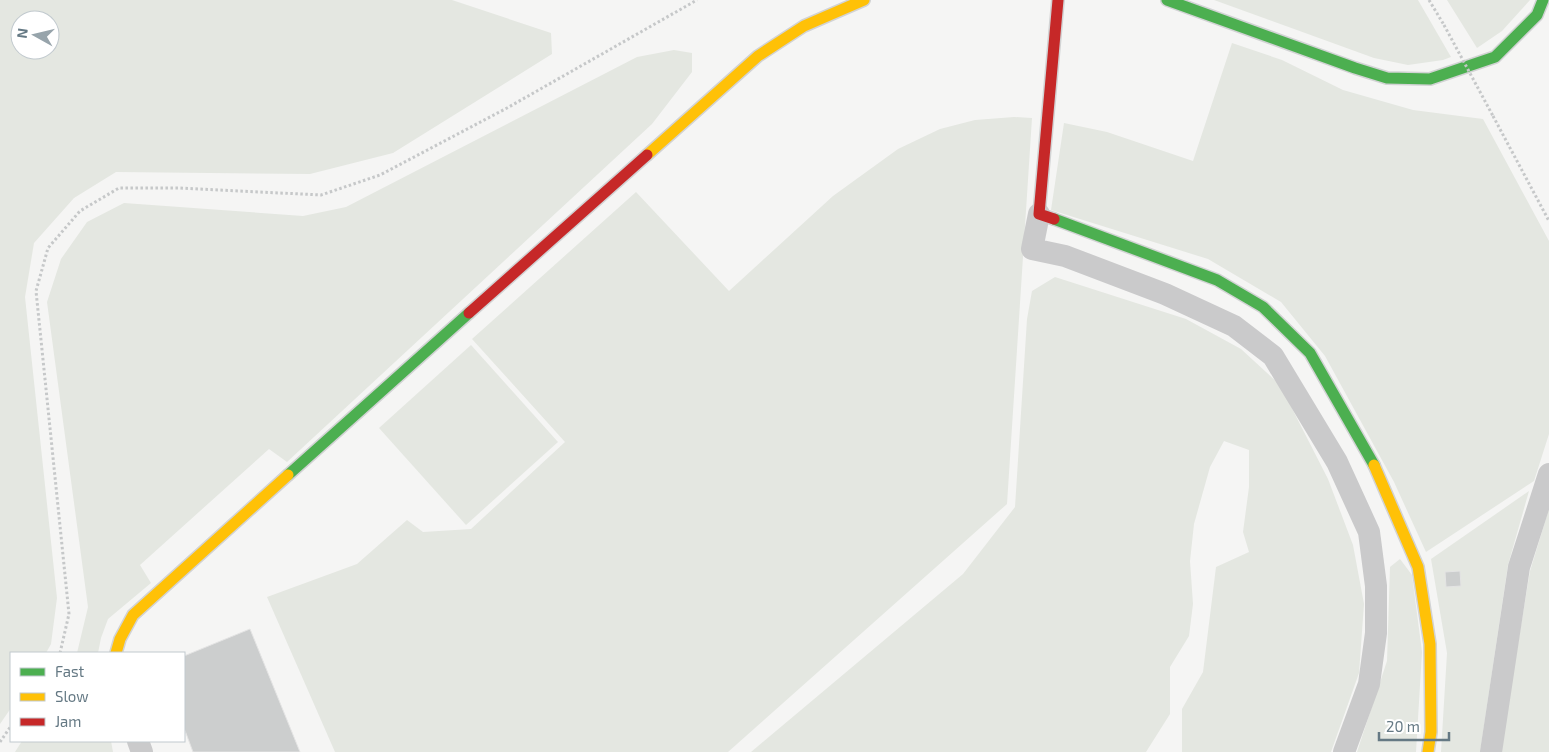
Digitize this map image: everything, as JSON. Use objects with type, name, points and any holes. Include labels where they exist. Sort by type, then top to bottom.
[{"type":"street","points":[[116,652],[120,639],[133,615],[339,428],[758,56],[804,26],[864,0]]},
{"type":"street","points":[[1058,0],[1039,214],[1032,249],[1065,256],[1165,294],[1234,326],[1274,356],[1337,462],[1369,532],[1376,586],[1376,634],[1369,684],[1344,752]]},
{"type":"street","points":[[1167,0],[1387,78],[1430,79],[1495,57],[1537,15],[1543,0]]},
{"type":"street","points":[[1039,214],[1217,280],[1263,307],[1310,353],[1377,470],[1418,567],[1430,644],[1431,732],[1428,752]]},
{"type":"street","points":[[1491,752],[1519,567],[1549,474]]},
{"type":"path","points":[[60,652],[69,614],[36,291],[48,248],[80,211],[119,188],[178,188],[321,195],[372,178],[507,108],[697,0]]},
{"type":"path","points":[[1429,0],[1549,221]]},
{"type":"path","points":[[0,742],[10,727]]},
{"type":"shaded area","points":[[0,0],[452,0],[551,33],[552,54],[393,153],[310,174],[116,172],[74,198],[34,243],[25,297],[57,598],[51,644],[47,652],[10,652],[10,709],[0,724]]},
{"type":"shaded area","points":[[1214,0],[1418,0],[1451,57],[1408,65],[1374,58]]},
{"type":"shaded area","points":[[1447,0],[1530,0],[1502,31],[1477,48]]},
{"type":"shaded area","points":[[1232,43],[1282,60],[1343,90],[1413,110],[1483,119],[1549,241],[1549,434],[1534,481],[1426,552],[1394,482],[1325,356],[1281,302],[1208,259],[1051,210],[1064,123],[1107,132],[1193,161]]},
{"type":"shaded area","points":[[674,50],[692,53],[692,72],[652,124],[287,462],[269,449],[140,565],[151,583],[108,619],[98,652],[77,652],[88,607],[47,302],[61,259],[87,222],[124,203],[303,216],[346,207],[637,57]]},
{"type":"shaded area","points":[[1014,117],[1032,118],[1007,504],[728,752],[335,752],[267,597],[357,564],[407,520],[423,532],[471,529],[565,442],[472,339],[636,192],[729,291],[833,196],[898,149],[940,129],[975,120]]},
{"type":"shaded area","points":[[1055,277],[1186,319],[1241,349],[1280,385],[1328,479],[1353,545],[1364,604],[1359,673],[1331,752],[1182,752],[1182,709],[1203,672],[1216,567],[1249,552],[1243,532],[1249,487],[1249,450],[1224,441],[1210,467],[1194,524],[1190,561],[1193,604],[1189,636],[1170,667],[1170,714],[1146,752],[751,752],[963,574],[1015,507],[1027,319],[1032,291]]},
{"type":"shaded area","points":[[471,345],[558,442],[466,525],[379,428]]},
{"type":"shaded area","points":[[1529,491],[1508,565],[1480,752],[1441,752],[1447,653],[1431,559]]},
{"type":"shaded area","points":[[1549,509],[1549,752],[1500,752],[1530,571]]},
{"type":"shaded area","points":[[1400,559],[1412,575],[1422,652],[1416,752],[1357,752],[1387,661],[1390,567]]},
{"type":"shaded area","points":[[21,742],[111,742],[113,752],[15,752]]},
{"type":"building","points":[[1460,571],[1461,586],[1446,587],[1445,572]]},
{"type":"building","points":[[250,629],[300,752],[193,752],[185,731],[185,656]]},
{"type":"traffic: fast","points":[[1167,0],[1387,78],[1430,79],[1495,57],[1537,15],[1543,0]]},
{"type":"traffic: fast","points":[[1054,219],[1217,280],[1263,307],[1310,353],[1374,465]]},
{"type":"traffic: fast","points":[[288,475],[469,313]]},
{"type":"traffic: slow","points":[[647,155],[758,56],[804,26],[864,0]]},
{"type":"traffic: slow","points":[[1374,465],[1418,567],[1430,644],[1431,732],[1428,752]]},
{"type":"traffic: slow","points":[[116,652],[120,639],[133,615],[288,475]]},
{"type":"traffic: jam","points":[[1054,219],[1039,214],[1058,0]]},
{"type":"traffic: jam","points":[[469,313],[647,155]]}]
